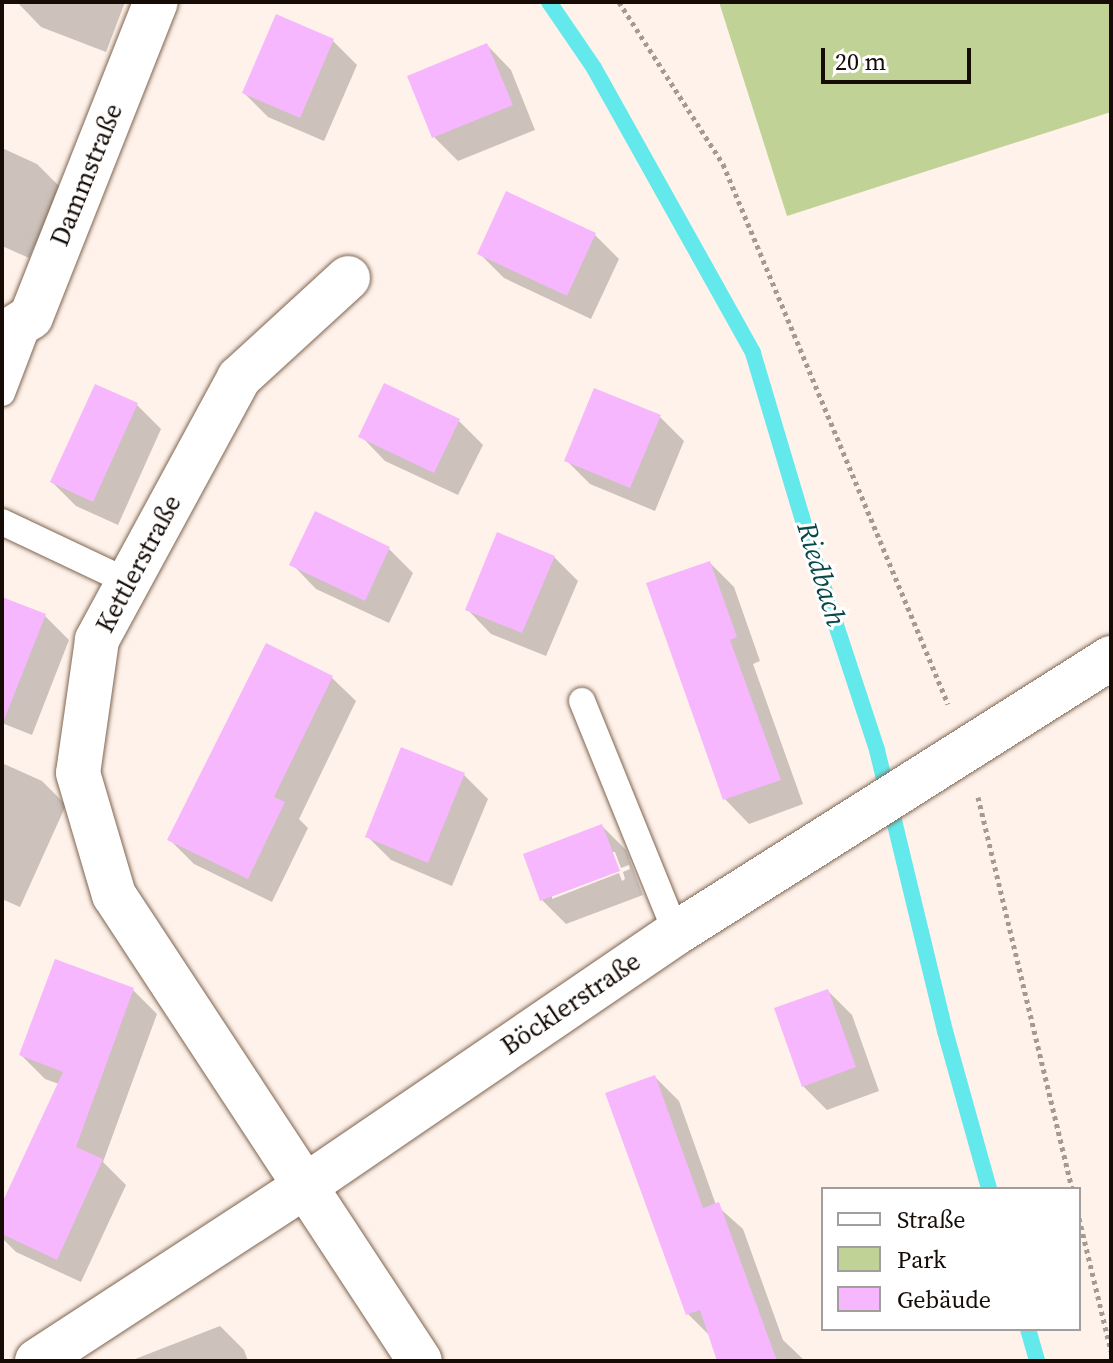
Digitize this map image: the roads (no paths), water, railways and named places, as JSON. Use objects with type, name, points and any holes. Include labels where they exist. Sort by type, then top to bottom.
[{"type":"street","name":"Dammstraße","points":[[16,326],[156,2]]},
{"type":"street","name":"Kettlerstraße","points":[[348,278],[239,378],[97,640],[78,773],[114,895],[420,1361]]},
{"type":"street","name":"Böcklerstraße","points":[[37,1361],[305,1186],[676,933],[1111,658]]},
{"type":"lane","points":[[2,393],[16,326]]},
{"type":"lane","points":[[2,522],[129,582]]},
{"type":"lane","points":[[582,701],[676,933]]},
{"type":"waterway","name":"Riedbach","points":[[549,2],[594,68],[753,353],[814,558],[877,750],[945,1031],[988,1187]]},
{"type":"waterway","name":"Riedbach","points":[[1029,1331],[1037,1361]]}]
